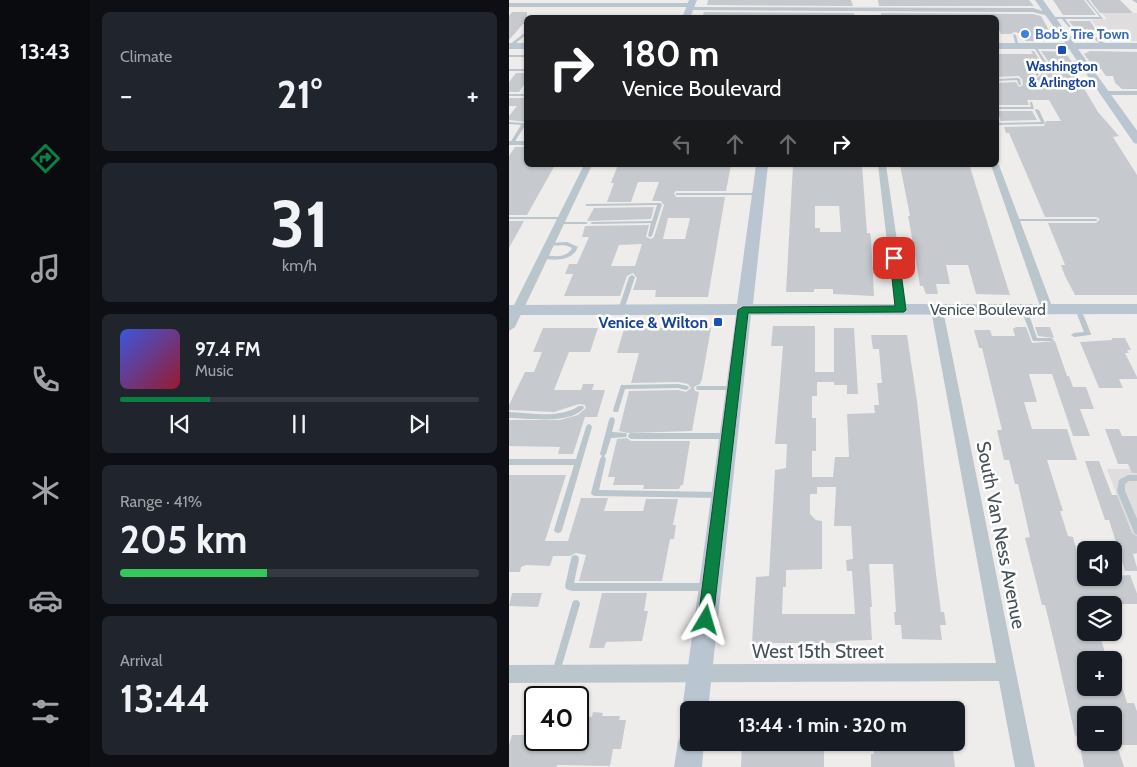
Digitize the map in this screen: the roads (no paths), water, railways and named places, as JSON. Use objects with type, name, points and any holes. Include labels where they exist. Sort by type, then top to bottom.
[{"type":"main road","points":[[1039,0],[1137,141]]},
{"type":"main road","points":[[999,46],[1034,46],[1068,42],[1091,46],[1137,46]]},
{"type":"main road","points":[[510,49],[524,47]]},
{"type":"main road","points":[[696,701],[762,167]]},
{"type":"main road","name":"Venice Boulevard","points":[[513,310],[1137,309]]},
{"type":"main road","points":[[688,767],[690,751]]},
{"type":"street","points":[[867,0],[869,15]]},
{"type":"street","points":[[509,6],[1033,10],[1050,16]]},
{"type":"street","points":[[1103,93],[1137,93]]},
{"type":"street","points":[[511,143],[524,143]]},
{"type":"street","points":[[509,327],[513,310],[543,257],[587,167]]},
{"type":"street","points":[[882,167],[901,310]]},
{"type":"street","points":[[996,167],[1047,309]]},
{"type":"street","name":"South Van Ness Avenue","points":[[937,310],[1025,767]]},
{"type":"street","name":"West 15th Street","points":[[509,674],[1006,672]]},
{"type":"lane","points":[[1050,16],[1102,18],[1087,0]]},
{"type":"lane","points":[[1063,18],[1091,46]]},
{"type":"lane","points":[[524,35],[510,49],[524,55]]},
{"type":"lane","points":[[1014,35],[1018,46]]},
{"type":"lane","points":[[1068,42],[1080,37],[1095,38],[1106,46]]},
{"type":"lane","points":[[1034,46],[1045,65]]},
{"type":"lane","points":[[509,70],[524,70]]},
{"type":"lane","points":[[1037,76],[1034,72],[1037,70],[1088,70]]},
{"type":"lane","points":[[999,80],[1018,80],[1020,84]]},
{"type":"lane","points":[[509,95],[524,95]]},
{"type":"lane","points":[[999,108],[1033,108],[1031,103]]},
{"type":"lane","points":[[999,124],[1043,123],[1037,110]]},
{"type":"lane","points":[[509,123],[524,124],[511,143]]},
{"type":"lane","points":[[678,194],[758,194]]},
{"type":"lane","points":[[587,205],[660,204],[650,236]]},
{"type":"lane","points":[[509,218],[589,223],[654,222]]},
{"type":"lane","points":[[1015,220],[1097,220]]},
{"type":"lane","points":[[543,257],[566,257],[571,254],[575,247],[567,243],[549,244]]},
{"type":"lane","points":[[621,310],[632,277]]},
{"type":"lane","points":[[1024,309],[1035,340],[1051,340]]},
{"type":"lane","points":[[1074,335],[1088,334],[1078,309]]},
{"type":"lane","points":[[616,410],[623,387],[679,386],[686,388]]},
{"type":"lane","points":[[699,388],[734,388]]},
{"type":"lane","points":[[509,415],[566,415],[576,413],[581,408]]},
{"type":"lane","points":[[612,420],[595,493],[721,495]]},
{"type":"lane","points":[[558,530],[589,427]]},
{"type":"lane","points":[[608,435],[728,436]]},
{"type":"lane","points":[[509,462],[578,462]]},
{"type":"lane","points":[[1137,478],[1128,478],[1122,482],[1121,491],[1137,532]]},
{"type":"lane","points":[[575,559],[569,582],[569,586],[572,588],[710,587]]},
{"type":"lane","points":[[556,673],[576,604]]},
{"type":"place","name":"Bob's Tire Town","points":[[1025,34]]},
{"type":"place","name":"Washington & Arlington","points":[[1062,50]]},
{"type":"place","name":"Venice & Wilton","points":[[718,322]]}]
